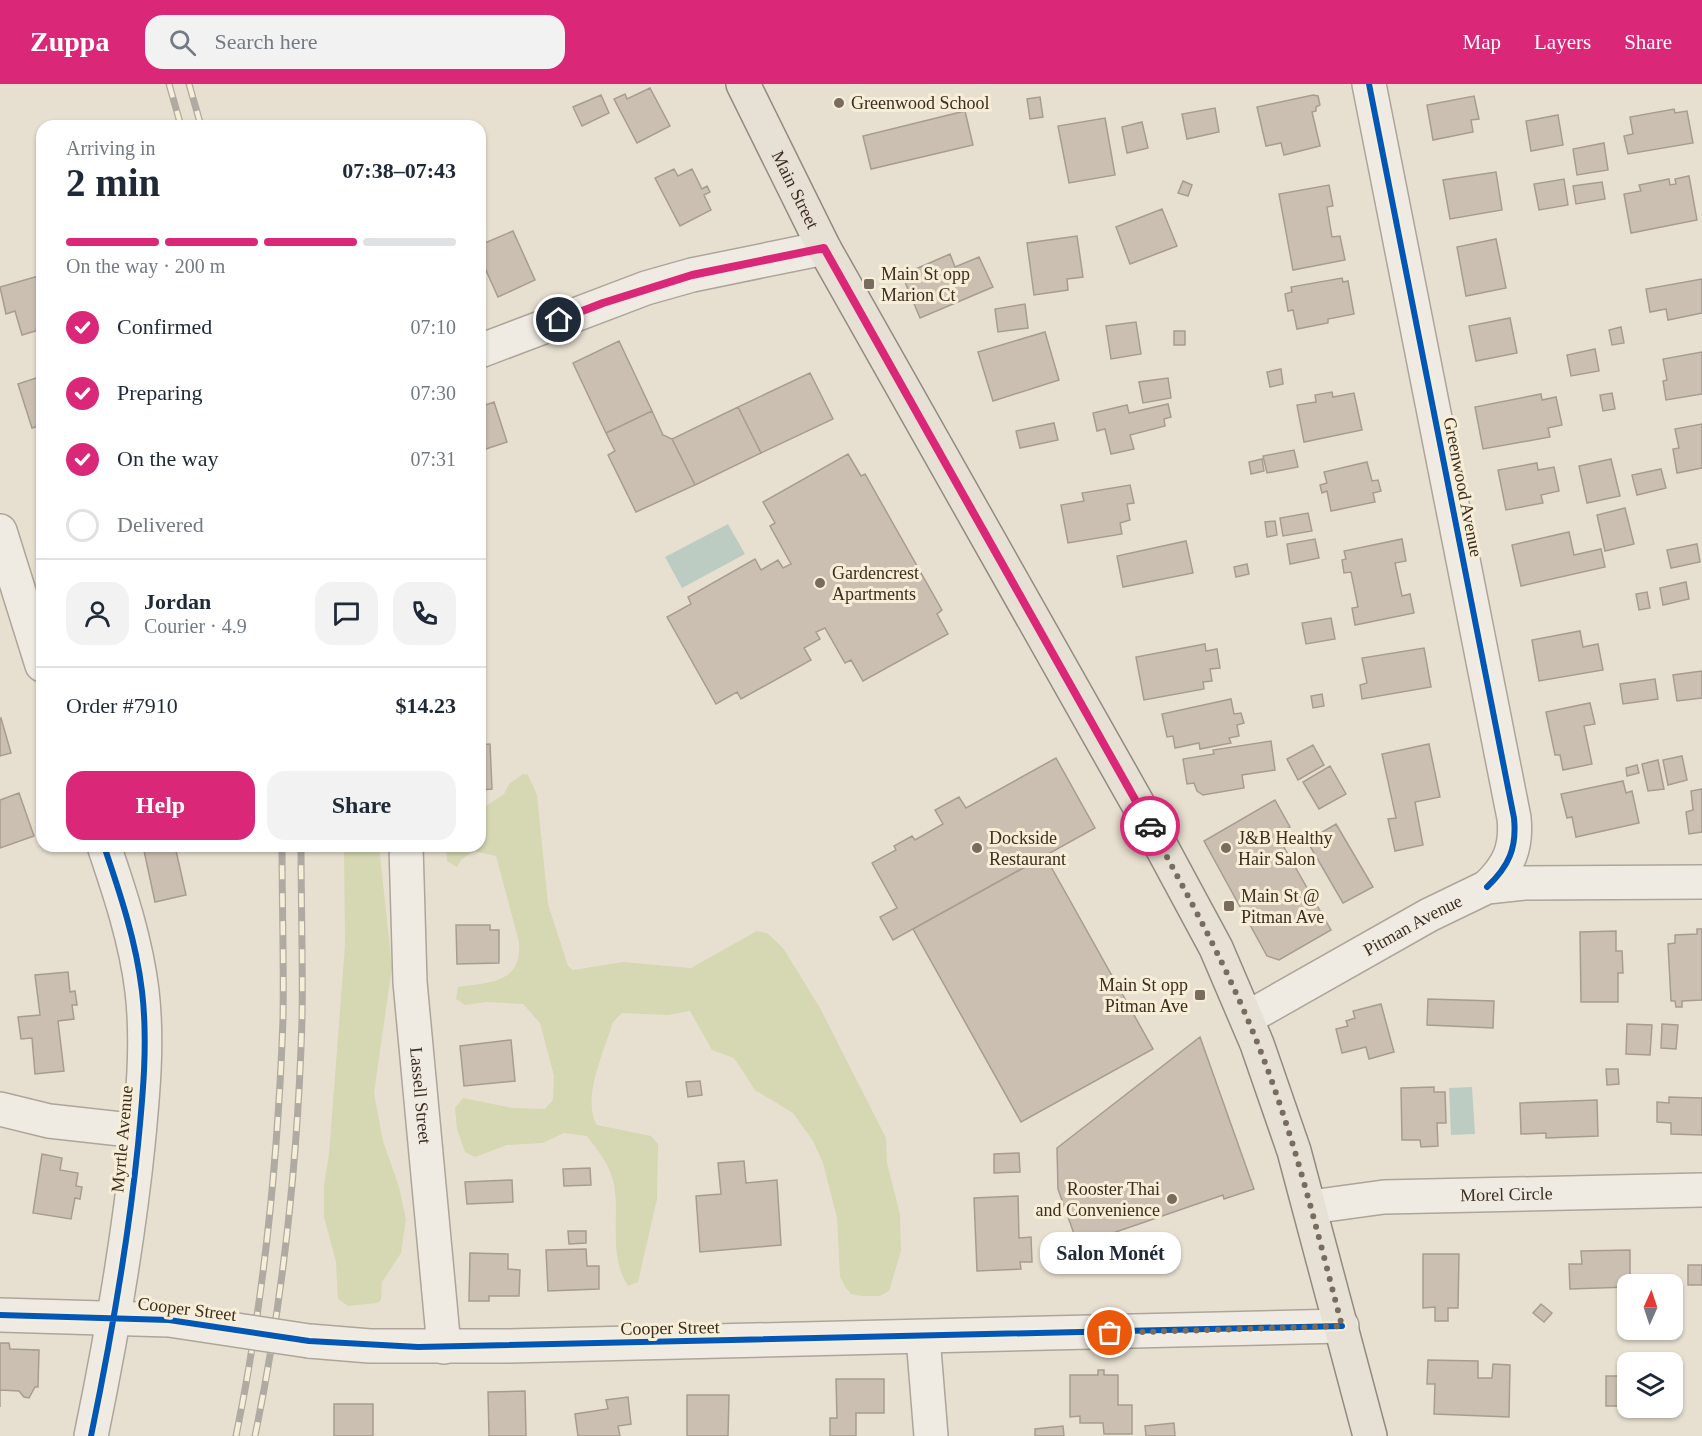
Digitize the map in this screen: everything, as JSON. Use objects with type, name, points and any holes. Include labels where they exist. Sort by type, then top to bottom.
[{"type":"main road","name":"Main Street","points":[[743,84],[824,248],[1175,871],[1216,948],[1247,1018],[1280,1108],[1311,1207],[1370,1436]]},
{"type":"street","name":"Greenwood Avenue","points":[[1370,84],[1514,818],[1514,842],[1510,861],[1487,887]]},
{"type":"street","points":[[486,349],[646,288],[692,275],[824,248]]},
{"type":"street","points":[[0,531],[36,646]]},
{"type":"street","name":"Myrtle Avenue","points":[[91,1436],[115,1316],[139,1131],[144,1063],[142,992],[125,914],[106,852]]},
{"type":"street","name":"Lassell Street","points":[[406,852],[410,982],[444,1347]]},
{"type":"street","name":"Pitman Avenue","points":[[1247,1018],[1429,915],[1487,887],[1524,883],[1702,882]]},
{"type":"street","points":[[0,1109],[49,1121],[139,1131]]},
{"type":"street","name":"Morel Circle","points":[[1311,1207],[1377,1197],[1702,1190]]},
{"type":"street","name":"Cooper Street","points":[[0,1315],[115,1316],[169,1320],[309,1341],[370,1346],[444,1347],[923,1338],[1342,1326]]},
{"type":"street","points":[[923,1338],[930,1436]]},
{"type":"green space","points":[[523,774],[528,775],[537,795],[548,904],[568,966],[573,970],[623,962],[691,968],[757,931],[767,933],[783,948],[820,1008],[886,1138],[887,1163],[900,1214],[901,1251],[889,1291],[880,1296],[861,1296],[851,1294],[846,1288],[840,1277],[837,1218],[823,1163],[813,1141],[793,1113],[755,1090],[734,1058],[712,1050],[690,1011],[668,1015],[622,1013],[613,1022],[593,1088],[593,1114],[597,1125],[651,1136],[658,1144],[657,1199],[638,1282],[628,1286],[622,1274],[616,1249],[614,1185],[604,1159],[587,1136],[564,1133],[543,1143],[507,1145],[475,1157],[465,1152],[457,1129],[455,1108],[463,1098],[512,1108],[545,1109],[553,1100],[554,1076],[540,1023],[523,1004],[486,1002],[465,1005],[456,999],[458,987],[492,982],[501,978],[515,966],[519,956],[519,942],[496,856],[478,852],[486,852],[486,806],[504,794],[509,784]]},
{"type":"green space","points":[[344,852],[380,852],[392,967],[374,1093],[383,1141],[399,1187],[406,1220],[401,1253],[382,1282],[381,1300],[377,1303],[348,1306],[338,1299],[336,1262],[324,1217],[324,1185],[329,1154],[345,945]]},
{"type":"green space","points":[[446,852],[472,852],[462,859],[457,867],[447,861]]},
{"type":"shaded area","points":[[728,524],[745,554],[682,588],[665,557]]},
{"type":"shaded area","points":[[1472,1087],[1475,1134],[1451,1135],[1449,1088]]},
{"type":"building","points":[[650,88],[670,126],[637,143],[614,99],[625,94],[627,99]]},
{"type":"building","points":[[601,95],[609,113],[582,126],[573,107]]},
{"type":"building","points":[[1313,95],[1318,96],[1320,105],[1316,107],[1316,111],[1312,112],[1320,146],[1284,155],[1281,143],[1266,146],[1257,107]]},
{"type":"building","points":[[1474,96],[1479,119],[1471,120],[1473,132],[1433,140],[1427,105]]},
{"type":"building","points":[[1040,97],[1043,117],[1030,119],[1027,99]]},
{"type":"building","points":[[1215,108],[1219,132],[1187,139],[1182,114]]},
{"type":"building","points":[[1674,109],[1675,113],[1687,111],[1693,143],[1628,154],[1624,136],[1633,134],[1630,117]]},
{"type":"building","points":[[965,111],[973,145],[871,169],[863,136]]},
{"type":"building","points":[[1558,115],[1563,145],[1531,151],[1526,121]]},
{"type":"building","points":[[1105,118],[1115,175],[1069,183],[1058,126]]},
{"type":"building","points":[[1142,122],[1148,148],[1127,153],[1122,127]]},
{"type":"building","points":[[1604,143],[1608,170],[1577,175],[1573,149]]},
{"type":"building","points":[[674,169],[678,176],[692,169],[702,189],[707,186],[710,192],[704,195],[711,210],[680,226],[655,178]]},
{"type":"building","points":[[1496,172],[1502,210],[1450,219],[1443,180]]},
{"type":"building","points":[[1689,176],[1697,220],[1631,233],[1624,194],[1641,191],[1639,185],[1669,179],[1670,185],[1676,184],[1675,179]]},
{"type":"building","points":[[1564,179],[1568,205],[1539,210],[1534,184]]},
{"type":"building","points":[[1183,181],[1192,185],[1188,196],[1178,193]]},
{"type":"building","points":[[1602,182],[1605,199],[1576,204],[1573,186]]},
{"type":"building","points":[[1329,185],[1333,206],[1327,207],[1332,237],[1340,236],[1345,260],[1293,270],[1279,194]]},
{"type":"building","points":[[1162,209],[1177,246],[1130,264],[1116,227]]},
{"type":"building","points":[[513,231],[535,280],[498,297],[486,270],[486,243]]},
{"type":"building","points":[[1077,236],[1083,277],[1067,279],[1068,290],[1034,295],[1027,243]]},
{"type":"building","points":[[1496,239],[1506,288],[1466,296],[1457,247]]},
{"type":"building","points":[[950,254],[955,267],[979,257],[993,287],[920,318],[902,275]]},
{"type":"building","points":[[36,277],[36,331],[22,335],[15,311],[6,314],[0,287]]},
{"type":"building","points":[[1342,278],[1343,282],[1348,281],[1354,314],[1328,319],[1328,323],[1297,329],[1293,310],[1288,311],[1285,294],[1292,292],[1291,287]]},
{"type":"building","points":[[1702,279],[1702,313],[1668,320],[1666,309],[1650,312],[1646,289]]},
{"type":"building","points":[[1025,304],[1028,328],[998,332],[995,309]]},
{"type":"building","points":[[1510,318],[1517,353],[1476,361],[1469,326]]},
{"type":"building","points":[[1136,322],[1141,354],[1111,359],[1106,326]]},
{"type":"building","points":[[1621,327],[1624,343],[1612,345],[1609,330]]},
{"type":"building","points":[[1174,331],[1185,331],[1185,345],[1174,345]]},
{"type":"building","points":[[1045,332],[1059,380],[993,401],[978,352]]},
{"type":"building","points":[[619,341],[652,411],[606,433],[573,363]]},
{"type":"building","points":[[1595,349],[1599,371],[1571,376],[1567,355]]},
{"type":"building","points":[[1702,352],[1702,394],[1666,400],[1663,381],[1667,380],[1663,359]]},
{"type":"building","points":[[1281,369],[1283,384],[1270,387],[1267,372]]},
{"type":"building","points":[[810,373],[833,419],[761,453],[738,407]]},
{"type":"building","points":[[36,378],[36,427],[32,428],[18,384]]},
{"type":"building","points":[[1168,378],[1171,398],[1143,403],[1139,382]]},
{"type":"building","points":[[1332,392],[1333,397],[1354,393],[1362,430],[1304,442],[1297,405],[1316,402],[1315,395]]},
{"type":"building","points":[[1612,393],[1615,409],[1603,411],[1600,395]]},
{"type":"building","points":[[1541,394],[1542,400],[1556,397],[1562,425],[1548,428],[1550,437],[1483,449],[1475,407]]},
{"type":"building","points":[[494,402],[507,442],[486,449],[486,405]]},
{"type":"building","points":[[1168,404],[1171,417],[1164,419],[1165,426],[1130,435],[1134,449],[1111,454],[1105,429],[1097,431],[1093,413],[1127,405],[1129,413]]},
{"type":"building","points":[[738,407],[761,453],[695,485],[672,439]]},
{"type":"building","points":[[652,411],[663,435],[672,439],[695,485],[636,512],[608,455],[615,451],[606,433]]},
{"type":"building","points":[[1054,423],[1058,440],[1020,448],[1016,431]]},
{"type":"building","points":[[1702,424],[1702,468],[1677,473],[1673,449],[1679,448],[1675,429]]},
{"type":"building","points":[[1294,450],[1298,467],[1267,473],[1263,456]]},
{"type":"building","name":"Gardencrest Apartments","points":[[848,454],[861,476],[865,474],[942,610],[937,614],[948,634],[863,681],[851,660],[845,663],[825,628],[816,632],[820,639],[804,648],[811,660],[741,699],[737,692],[716,704],[667,617],[691,604],[688,597],[755,559],[761,570],[778,560],[783,568],[791,564],[770,526],[775,523],[763,502]]},
{"type":"building","points":[[1262,459],[1264,471],[1251,474],[1249,462]]},
{"type":"building","points":[[1611,459],[1620,496],[1587,503],[1579,466]]},
{"type":"building","points":[[1367,462],[1372,481],[1378,480],[1381,491],[1373,493],[1375,502],[1331,511],[1327,491],[1322,493],[1320,485],[1327,483],[1324,472]]},
{"type":"building","points":[[1537,463],[1538,470],[1554,467],[1559,491],[1541,495],[1543,503],[1506,510],[1498,470]]},
{"type":"building","points":[[1661,469],[1666,488],[1637,495],[1632,475]]},
{"type":"building","points":[[1130,485],[1134,503],[1127,504],[1130,520],[1120,523],[1122,534],[1068,543],[1061,505],[1084,501],[1082,493]]},
{"type":"building","points":[[1625,508],[1634,544],[1605,551],[1597,515]]},
{"type":"building","points":[[1308,513],[1312,531],[1283,536],[1280,518]]},
{"type":"building","points":[[1275,521],[1277,535],[1267,537],[1265,522]]},
{"type":"building","points":[[1569,532],[1574,555],[1601,549],[1605,567],[1521,586],[1512,545]]},
{"type":"building","points":[[1315,539],[1319,558],[1290,564],[1287,544]]},
{"type":"building","points":[[1402,539],[1406,561],[1395,563],[1402,596],[1410,594],[1414,613],[1355,625],[1352,608],[1358,607],[1351,572],[1344,573],[1342,560],[1346,559],[1344,551]]},
{"type":"building","points":[[1186,541],[1193,573],[1123,587],[1117,556]]},
{"type":"building","points":[[1697,544],[1700,562],[1671,568],[1667,550]]},
{"type":"building","points":[[1247,564],[1249,574],[1236,577],[1234,567]]},
{"type":"building","points":[[1686,582],[1689,599],[1663,605],[1660,588]]},
{"type":"building","points":[[1647,592],[1650,608],[1639,610],[1636,594]]},
{"type":"building","points":[[1331,618],[1335,639],[1306,644],[1302,623]]},
{"type":"building","points":[[1580,631],[1583,647],[1598,644],[1603,670],[1539,681],[1532,640]]},
{"type":"building","points":[[1205,644],[1206,651],[1217,649],[1220,668],[1210,669],[1212,681],[1203,682],[1204,689],[1144,700],[1136,657]]},
{"type":"building","points":[[1424,648],[1431,687],[1362,699],[1360,685],[1367,683],[1362,658]]},
{"type":"building","points":[[1702,671],[1702,698],[1677,701],[1673,675]]},
{"type":"building","points":[[1655,679],[1658,699],[1623,704],[1620,684]]},
{"type":"building","points":[[1322,694],[1324,706],[1313,708],[1311,696]]},
{"type":"building","points":[[1231,699],[1234,714],[1241,713],[1244,723],[1237,725],[1239,736],[1229,738],[1231,743],[1200,749],[1199,743],[1175,748],[1173,736],[1167,737],[1162,714]]},
{"type":"building","points":[[1590,703],[1595,724],[1584,726],[1592,764],[1563,770],[1560,755],[1555,755],[1546,712]]},
{"type":"building","points":[[0,719],[11,753],[0,756]]},
{"type":"building","points":[[1271,741],[1275,770],[1242,775],[1244,788],[1203,795],[1197,791],[1194,783],[1187,784],[1183,759],[1214,754],[1213,750]]},
{"type":"building","points":[[486,744],[490,744],[492,789],[486,790]]},
{"type":"building","points":[[1429,744],[1440,797],[1415,802],[1423,845],[1395,851],[1388,819],[1396,818],[1382,754]]},
{"type":"building","points":[[1313,745],[1324,765],[1298,780],[1287,759]]},
{"type":"building","points":[[1682,756],[1687,780],[1668,785],[1663,760]]},
{"type":"building","name":"Dockside Restaurant","points":[[1056,758],[1095,828],[893,940],[880,917],[897,908],[872,863],[896,850],[894,846],[912,836],[915,840],[943,824],[935,810],[959,797],[966,808]]},
{"type":"building","points":[[1658,760],[1664,789],[1648,791],[1642,764]]},
{"type":"building","points":[[1637,765],[1639,773],[1627,776],[1626,768]]},
{"type":"building","points":[[1330,766],[1346,794],[1319,809],[1303,782]]},
{"type":"building","points":[[1623,781],[1626,793],[1632,791],[1639,823],[1576,837],[1572,817],[1567,818],[1561,794]]},
{"type":"building","points":[[1702,789],[1702,832],[1689,834],[1686,812],[1693,810],[1691,791]]},
{"type":"building","points":[[19,793],[34,836],[0,848],[0,800]]},
{"type":"building","points":[[1275,800],[1290,827],[1277,835],[1331,930],[1279,960],[1267,956],[1204,841]]},
{"type":"building","points":[[1336,824],[1373,887],[1343,903],[1307,841]]},
{"type":"building","points":[[144,852],[176,852],[186,895],[155,902]]},
{"type":"building","points":[[1045,856],[1153,1049],[1021,1122],[913,929]]},
{"type":"building","points":[[456,925],[490,925],[490,930],[499,930],[499,963],[457,964]]},
{"type":"building","points":[[1697,929],[1702,929],[1702,1000],[1682,1001],[1682,1007],[1676,1007],[1675,1001],[1671,1001],[1668,944],[1675,943],[1675,935],[1697,934]]},
{"type":"building","points":[[1616,931],[1616,951],[1622,951],[1623,973],[1618,973],[1618,1002],[1581,1002],[1580,932]]},
{"type":"building","points":[[68,972],[70,992],[75,991],[77,1005],[72,1005],[74,1019],[58,1021],[64,1071],[35,1074],[32,1038],[21,1039],[18,1017],[40,1015],[35,975]]},
{"type":"building","points":[[1428,999],[1494,1001],[1493,1028],[1427,1025]]},
{"type":"building","points":[[1381,1004],[1394,1052],[1369,1059],[1366,1047],[1342,1053],[1336,1029],[1348,1026],[1346,1021],[1355,1018],[1353,1011]]},
{"type":"building","points":[[1627,1024],[1652,1025],[1650,1055],[1626,1054]]},
{"type":"building","points":[[1662,1024],[1678,1025],[1676,1049],[1661,1048]]},
{"type":"building","points":[[1200,1037],[1254,1189],[1224,1199],[1223,1195],[1078,1245],[1058,1189],[1057,1148]]},
{"type":"building","points":[[511,1040],[515,1081],[464,1086],[460,1046]]},
{"type":"building","points":[[1606,1069],[1618,1069],[1619,1084],[1607,1085]]},
{"type":"building","points":[[700,1081],[702,1095],[688,1097],[686,1082]]},
{"type":"building","points":[[1434,1087],[1434,1092],[1445,1092],[1446,1123],[1437,1123],[1438,1146],[1421,1147],[1420,1140],[1402,1140],[1401,1088]]},
{"type":"building","points":[[1669,1097],[1702,1098],[1702,1135],[1671,1134],[1671,1123],[1657,1122],[1657,1102],[1669,1103]]},
{"type":"building","points":[[1597,1100],[1598,1136],[1546,1138],[1546,1133],[1521,1134],[1520,1103]]},
{"type":"building","points":[[1019,1153],[1020,1172],[994,1173],[994,1154]]},
{"type":"building","points":[[42,1154],[62,1158],[60,1170],[78,1173],[76,1186],[82,1187],[80,1199],[75,1198],[71,1219],[33,1213]]},
{"type":"building","points":[[744,1161],[746,1183],[777,1180],[781,1245],[700,1252],[696,1196],[721,1194],[718,1163]]},
{"type":"building","points":[[590,1168],[591,1185],[564,1186],[563,1169]]},
{"type":"building","points":[[512,1180],[513,1202],[467,1204],[465,1182]]},
{"type":"building","points":[[1018,1196],[1019,1238],[1031,1237],[1032,1262],[1020,1262],[1021,1269],[977,1271],[974,1198]]},
{"type":"building","points":[[568,1231],[586,1231],[586,1243],[569,1244]]},
{"type":"building","points":[[586,1249],[587,1266],[599,1266],[599,1289],[548,1291],[546,1250]]},
{"type":"building","points":[[1630,1250],[1630,1274],[1617,1274],[1617,1287],[1570,1289],[1569,1264],[1582,1264],[1581,1251]]},
{"type":"building","points":[[470,1253],[508,1254],[508,1269],[520,1270],[519,1296],[489,1296],[489,1301],[469,1301]]},
{"type":"building","points":[[1423,1254],[1459,1254],[1458,1308],[1448,1308],[1448,1321],[1435,1321],[1435,1307],[1423,1308]]},
{"type":"building","points":[[1688,1265],[1702,1265],[1702,1285],[1688,1285]]},
{"type":"building","points":[[1541,1304],[1552,1313],[1544,1322],[1533,1313]]},
{"type":"building","points":[[0,1343],[9,1343],[10,1349],[39,1350],[38,1387],[35,1387],[29,1398],[24,1397],[19,1391],[0,1390]]},
{"type":"building","points":[[1428,1360],[1478,1361],[1478,1378],[1492,1378],[1493,1364],[1510,1365],[1509,1417],[1434,1414],[1435,1384],[1427,1384]]},
{"type":"building","points":[[1098,1370],[1104,1370],[1104,1375],[1118,1375],[1118,1405],[1132,1405],[1132,1434],[1104,1434],[1103,1423],[1080,1423],[1080,1416],[1070,1417],[1070,1375],[1098,1375]]},
{"type":"building","points":[[1606,1376],[1617,1376],[1617,1406],[1606,1406]]},
{"type":"building","points":[[836,1379],[884,1379],[884,1413],[856,1413],[856,1436],[830,1436],[830,1418],[837,1418]]},
{"type":"building","points":[[525,1391],[526,1436],[489,1436],[488,1392]]},
{"type":"building","points":[[687,1395],[729,1395],[728,1436],[687,1436]]},
{"type":"building","points":[[628,1397],[631,1424],[618,1426],[620,1436],[578,1436],[575,1414],[608,1409],[606,1400]]},
{"type":"building","points":[[334,1404],[373,1404],[373,1436],[334,1436]]},
{"type":"building","points":[[1174,1423],[1175,1436],[1146,1436],[1145,1426]]},
{"type":"building","points":[[1063,1426],[1064,1436],[1035,1436],[1035,1429]]},
{"type":"railway","points":[[169,84],[179,120]]},
{"type":"railway","points":[[189,84],[199,120]]},
{"type":"railway","points":[[236,1436],[262,1281],[273,1176],[283,1019],[282,852]]},
{"type":"railway","points":[[255,1436],[274,1333],[293,1176],[302,1019],[301,852]]},
{"type":"cycle path","points":[[1369,84],[1514,818],[1515,829],[1510,856],[1501,872],[1487,887]]},
{"type":"cycle path","points":[[91,1436],[124,1255],[140,1126],[145,1049],[144,1010],[136,954],[106,852]]},
{"type":"cycle path","points":[[0,1315],[169,1320],[309,1341],[418,1347],[1342,1326]]},
{"type":"way so far","points":[[1110,1333],[1342,1326],[1311,1207],[1257,1044],[1216,948],[1150,826]]},
{"type":"place","name":"Greenwood School","points":[[839,103]]},
{"type":"place","name":"Main St opp Marion Ct","points":[[869,284]]},
{"type":"place","name":"Gardencrest Apartments","points":[[820,583]]},
{"type":"place","name":"Dockside Restaurant","points":[[977,848]]},
{"type":"place","name":"J&B Healthy Hair Salon","points":[[1226,848]]},
{"type":"place","name":"Main St @ Pitman Ave","points":[[1229,906]]},
{"type":"place","name":"Main St opp Pitman Ave","points":[[1200,995]]},
{"type":"place","name":"Rooster Thai and Convenience","points":[[1172,1199]]},
{"type":"place","name":"Salon Monét","points":[[1110,1333]]},
{"type":"route","points":[[559,320],[646,288],[692,275],[824,248],[1150,826]]}]
